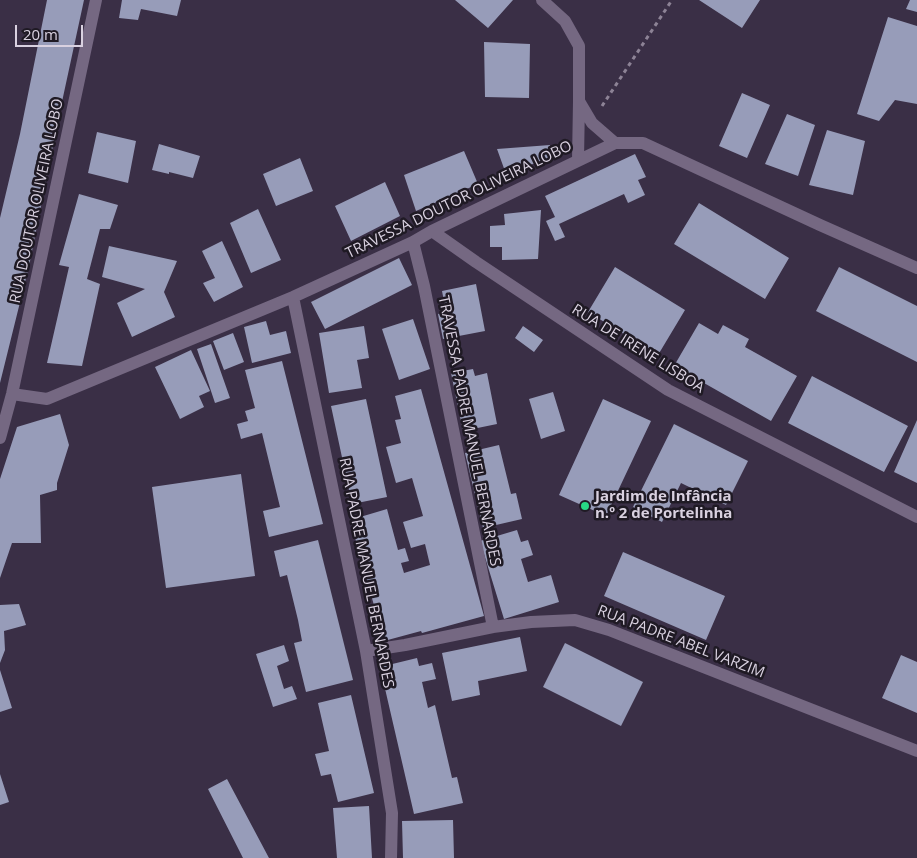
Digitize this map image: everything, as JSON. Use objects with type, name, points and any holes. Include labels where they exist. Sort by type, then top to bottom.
[{"type":"street","name":"RUA DOUTOR OLIVEIRA LOBO","points":[[0,437],[12,394],[96,0]]},
{"type":"street","points":[[542,0],[566,21],[578,46],[578,160]]},
{"type":"street","points":[[579,101],[592,123],[615,143]]},
{"type":"street","name":"TRAVESSA DOUTOR OLIVEIRA LOBO","points":[[12,394],[47,398],[293,297],[413,242],[432,231],[615,143],[643,144],[820,226],[917,268]]},
{"type":"street","name":"RUA DE IRENE LISBOA","points":[[432,231],[668,390],[917,517]]},
{"type":"street","name":"TRAVESSA PADRE MANUEL BERNARDES","points":[[413,242],[426,295],[493,627]]},
{"type":"street","name":"RUA PADRE MANUEL BERNARDES","points":[[293,297],[366,651],[392,813],[391,858]]},
{"type":"street","name":"RUA PADRE ABEL VARZIM","points":[[366,651],[493,627],[530,622],[575,620],[609,630],[917,751]]},
{"type":"path","points":[[592,123],[672,0]]},
{"type":"building","points":[[47,0],[84,0],[29,266],[0,383],[0,218],[20,134]]},
{"type":"building","points":[[122,0],[181,0],[177,16],[141,9],[138,20],[119,18]]},
{"type":"building","points":[[455,0],[513,0],[488,28]]},
{"type":"building","points":[[699,0],[760,0],[742,28]]},
{"type":"building","points":[[910,0],[917,0],[917,12],[906,9]]},
{"type":"building","points":[[888,17],[917,26],[917,104],[895,100],[879,121],[857,114]]},
{"type":"building","points":[[484,42],[530,44],[529,98],[485,97]]},
{"type":"building","points":[[742,93],[770,105],[747,158],[719,146]]},
{"type":"building","points":[[787,114],[815,125],[798,176],[765,164]]},
{"type":"building","points":[[827,130],[865,141],[853,195],[809,185]]},
{"type":"building","points":[[97,132],[136,141],[128,183],[88,173]]},
{"type":"building","points":[[159,144],[200,156],[193,178],[152,170]]},
{"type":"building","points":[[550,145],[549,158],[506,174],[497,149]]},
{"type":"building","points":[[464,151],[478,184],[416,211],[404,175]]},
{"type":"building","points":[[635,154],[646,177],[638,180],[645,195],[628,203],[624,194],[559,224],[565,237],[555,241],[546,221],[555,217],[545,196]]},
{"type":"building","points":[[300,158],[313,191],[276,206],[263,174]]},
{"type":"building","points":[[385,182],[400,216],[351,241],[335,206]]},
{"type":"building","points":[[79,194],[118,205],[110,229],[100,229],[87,279],[100,284],[82,366],[47,363],[69,267],[59,265]]},
{"type":"building","points":[[699,203],[789,258],[765,299],[674,244]]},
{"type":"building","points":[[258,209],[281,260],[251,273],[230,223]]},
{"type":"building","points":[[541,210],[538,259],[502,260],[502,247],[490,247],[490,226],[505,225],[504,214]]},
{"type":"building","points":[[222,241],[243,287],[214,302],[203,283],[215,278],[202,251]]},
{"type":"building","points":[[109,246],[177,261],[164,292],[175,317],[132,337],[117,303],[145,289],[102,277]]},
{"type":"building","points":[[399,258],[412,285],[325,329],[311,302]]},
{"type":"building","points":[[615,267],[685,310],[658,355],[588,312]]},
{"type":"building","points":[[839,267],[917,306],[917,362],[816,311]]},
{"type":"building","points":[[476,284],[485,331],[443,339],[438,314],[446,312],[442,291]]},
{"type":"building","points":[[413,319],[430,369],[399,380],[382,329]]},
{"type":"building","points":[[266,321],[270,335],[286,331],[291,353],[252,363],[244,327]]},
{"type":"building","points":[[699,323],[718,334],[723,325],[749,339],[745,347],[797,376],[771,421],[674,366]]},
{"type":"building","points":[[364,326],[369,358],[357,360],[362,388],[329,393],[319,333]]},
{"type":"building","points":[[523,326],[543,340],[534,352],[515,338]]},
{"type":"building","points":[[233,333],[244,362],[224,370],[213,341]]},
{"type":"building","points":[[211,344],[230,398],[215,403],[197,349]]},
{"type":"building","points":[[191,350],[210,391],[199,396],[204,407],[180,419],[155,367]]},
{"type":"building","points":[[282,361],[323,524],[269,537],[263,511],[280,507],[262,433],[241,439],[237,424],[248,421],[245,411],[255,408],[245,370]]},
{"type":"building","points":[[473,369],[475,376],[487,373],[497,424],[463,431],[451,373]]},
{"type":"building","points":[[812,376],[908,426],[884,472],[788,423]]},
{"type":"building","points":[[421,389],[484,616],[384,641],[350,520],[387,509],[398,550],[405,548],[409,561],[401,563],[404,573],[430,565],[425,544],[411,548],[403,522],[423,516],[412,478],[396,483],[386,447],[401,443],[395,420],[401,419],[395,396]]},
{"type":"building","points":[[553,392],[565,431],[541,439],[529,399]]},
{"type":"building","points":[[366,399],[387,497],[352,504],[331,406]]},
{"type":"building","points":[[603,399],[651,421],[606,516],[559,495]]},
{"type":"building","points":[[60,414],[69,445],[57,483],[57,490],[40,495],[41,543],[12,543],[0,578],[0,479],[17,427]]},
{"type":"building","points":[[917,420],[917,483],[894,472]]},
{"type":"building","points":[[674,424],[748,461],[726,505],[681,483],[662,522],[633,507]]},
{"type":"building","points":[[499,445],[511,494],[516,493],[522,519],[483,528],[465,453]]},
{"type":"building","points":[[241,474],[255,576],[166,588],[152,487]]},
{"type":"building","points":[[517,530],[521,542],[528,540],[533,555],[521,559],[528,582],[551,575],[559,602],[504,619],[480,541]]},
{"type":"building","points":[[318,540],[353,680],[306,692],[294,643],[302,641],[298,620],[287,575],[280,577],[274,551]]},
{"type":"building","points":[[623,552],[725,596],[706,640],[604,596]]},
{"type":"building","points":[[19,604],[26,625],[4,631],[5,650],[0,663],[0,605]]},
{"type":"building","points":[[520,637],[527,671],[478,681],[480,695],[452,701],[442,653]]},
{"type":"building","points":[[565,643],[643,682],[621,726],[543,687]]},
{"type":"building","points":[[284,645],[289,661],[277,666],[284,689],[292,686],[297,699],[273,707],[256,654]]},
{"type":"building","points":[[901,655],[917,662],[917,713],[882,698]]},
{"type":"building","points":[[417,658],[419,666],[432,663],[436,679],[422,682],[428,708],[435,705],[452,778],[457,777],[463,803],[414,814],[380,667]]},
{"type":"building","points":[[0,670],[12,708],[0,712]]},
{"type":"building","points":[[351,695],[374,793],[338,802],[331,774],[321,776],[315,754],[329,751],[318,703]]},
{"type":"building","points":[[0,774],[9,802],[0,805]]},
{"type":"building","points":[[227,779],[269,858],[243,858],[208,789]]},
{"type":"building","points":[[369,806],[372,858],[337,858],[333,808]]},
{"type":"building","points":[[453,820],[454,858],[403,858],[402,821]]},
{"type":"place","name":"Jardim de Infância n.º 2 de Portelinha","points":[[585,506]]}]
